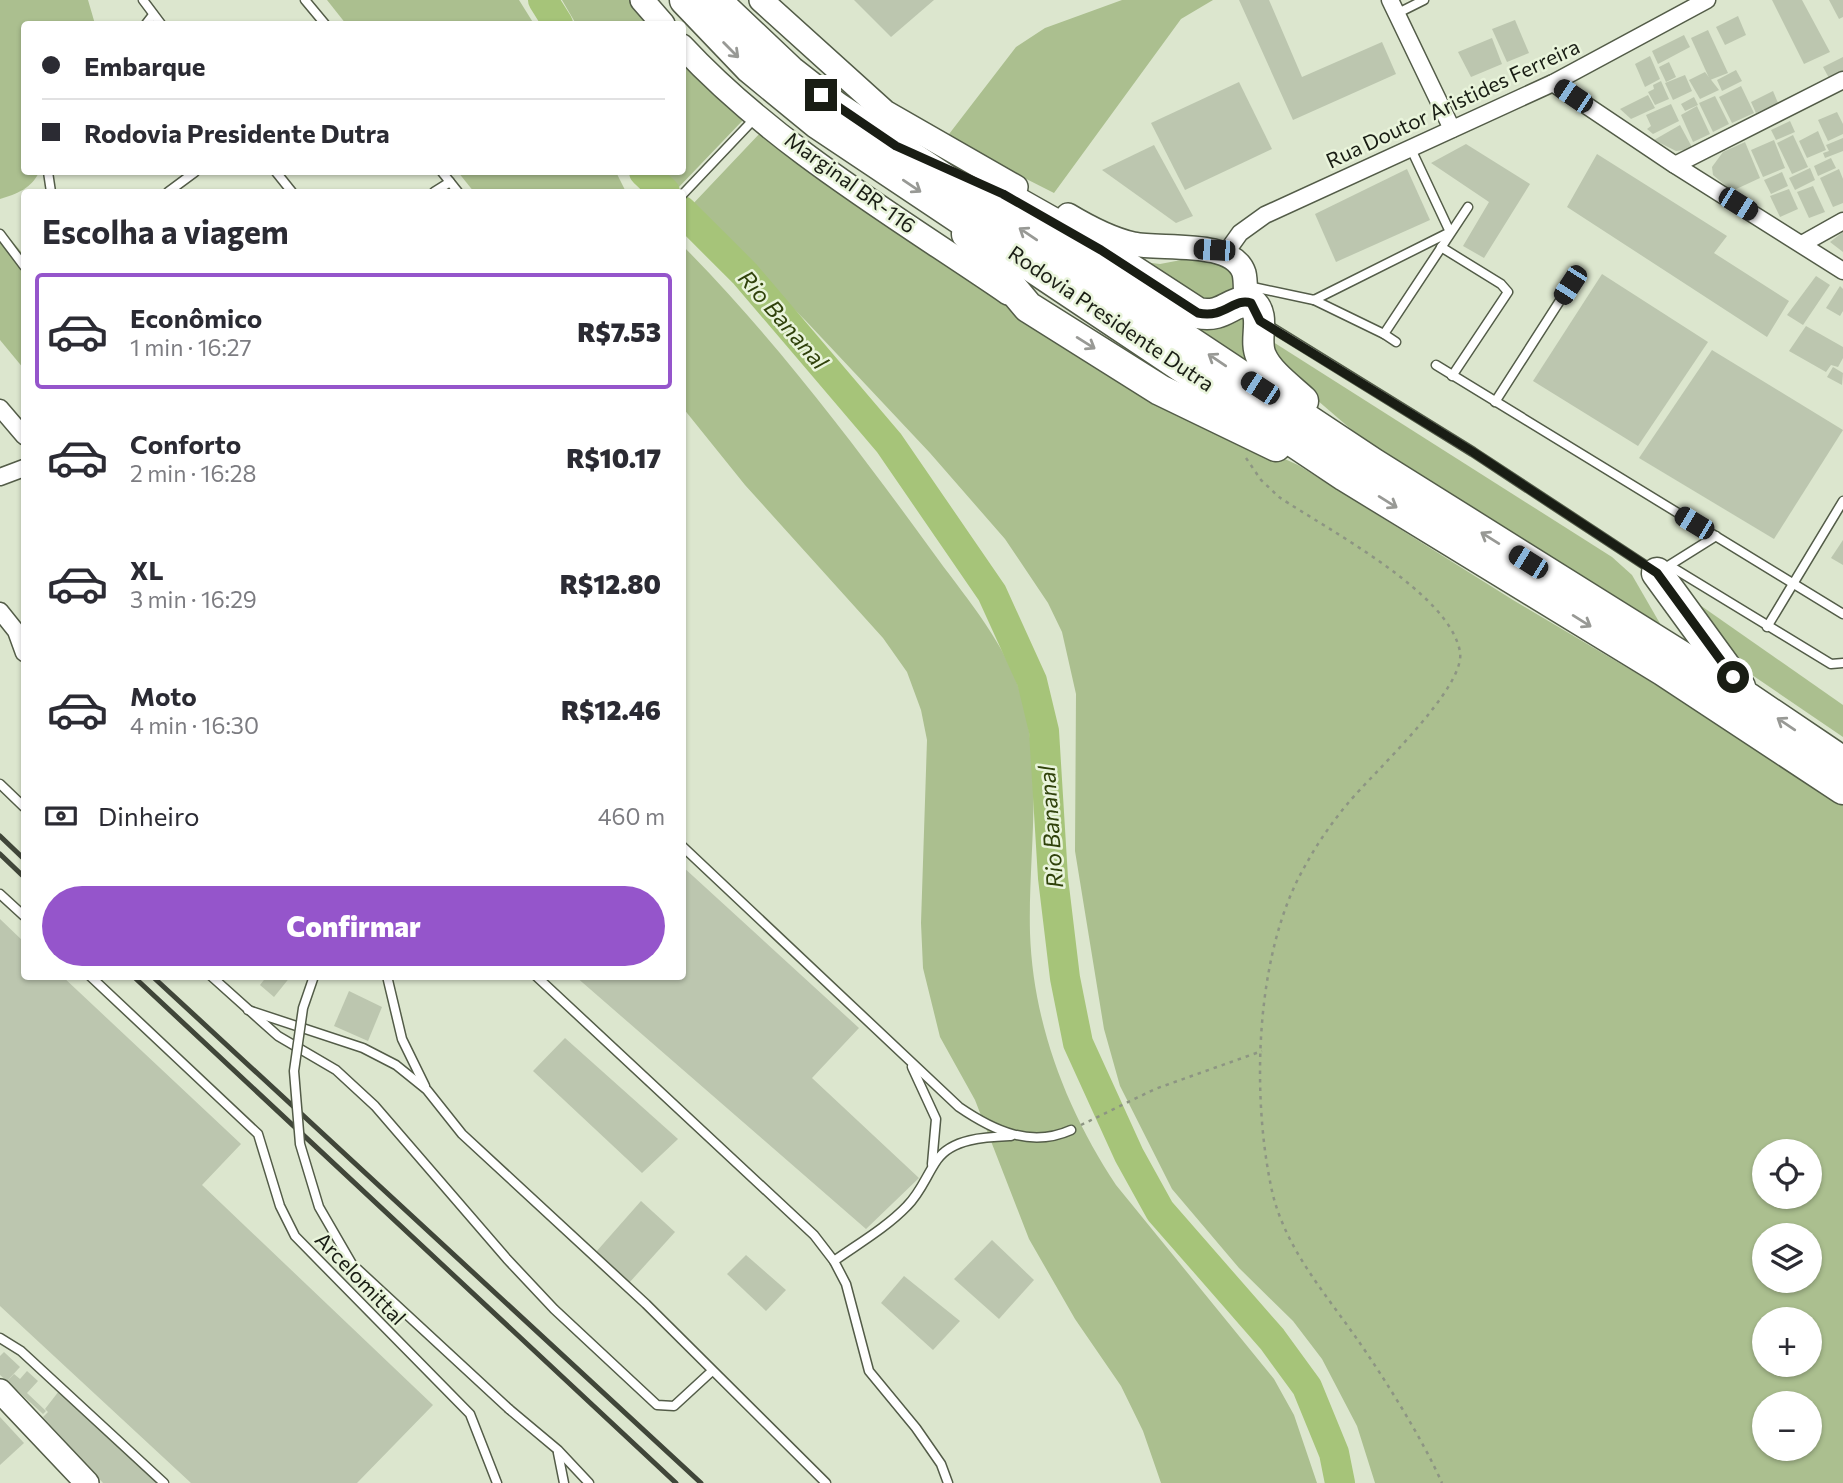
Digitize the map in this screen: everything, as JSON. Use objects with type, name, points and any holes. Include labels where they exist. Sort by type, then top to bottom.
[{"type":"highway","name":"Rodovia Presidente Dutra","points":[[685,0],[775,90],[817,123],[1345,476],[1664,671],[1843,789]]},
{"type":"highway","name":"Rodovia Presidente Dutra","points":[[715,0],[790,71],[836,107],[1374,464],[1748,698],[1843,762]]},
{"type":"highway","points":[[896,146],[1003,194],[1101,250],[1198,313],[1221,313],[1250,302],[1258,346],[1268,368],[1374,464]]},
{"type":"highway","points":[[946,209],[1028,307],[1192,407],[1345,476]]},
{"type":"highway","points":[[1663,570],[1748,698]]},
{"type":"main road","points":[[642,0],[660,21]]},
{"type":"main road","points":[[761,0],[885,112],[1094,229],[1131,243],[1157,248],[1214,250],[1225,254],[1244,272],[1250,302]]},
{"type":"main road","name":"Marginal BR-116","points":[[686,50],[813,160],[1028,307]]},
{"type":"main road","points":[[0,1391],[87,1483]]},
{"type":"street","name":"Rua Doutor Aristides Ferreira","points":[[1225,254],[1240,233],[1265,215],[1553,83],[1707,0]]},
{"type":"street","points":[[1393,7],[1452,130]]},
{"type":"street","points":[[1675,165],[1843,80]]},
{"type":"street","points":[[1553,83],[1675,165],[1843,271]]},
{"type":"street","points":[[1802,244],[1843,221]]},
{"type":"street","points":[[0,408],[21,432]]},
{"type":"street","points":[[0,477],[21,469]]},
{"type":"street","points":[[0,611],[16,631],[21,645]]},
{"type":"lane","points":[[305,0],[322,21]]},
{"type":"lane","points":[[1393,7],[1424,0]]},
{"type":"lane","points":[[144,2],[158,21]]},
{"type":"lane","points":[[148,21],[153,15]]},
{"type":"lane","points":[[686,192],[760,116]]},
{"type":"lane","points":[[1411,149],[1450,232]]},
{"type":"lane","points":[[172,189],[191,175]]},
{"type":"lane","points":[[278,175],[290,189]]},
{"type":"lane","points":[[444,175],[456,189]]},
{"type":"lane","points":[[440,189],[450,182]]},
{"type":"lane","points":[[1384,334],[1468,207]]},
{"type":"lane","points":[[1250,302],[1314,300],[1450,232]]},
{"type":"lane","points":[[0,234],[21,262]]},
{"type":"lane","points":[[1441,247],[1501,284],[1508,292],[1452,376]]},
{"type":"lane","points":[[1495,402],[1570,285]]},
{"type":"lane","points":[[1314,300],[1396,342]]},
{"type":"lane","points":[[1250,302],[1473,452],[1663,570],[1831,664],[1843,663]]},
{"type":"lane","points":[[1436,365],[1843,614]]},
{"type":"lane","points":[[1767,627],[1843,501]]},
{"type":"lane","points":[[1663,570],[1716,536]]},
{"type":"lane","points":[[0,784],[21,804]]},
{"type":"lane","points":[[686,850],[959,1107],[1015,1136]]},
{"type":"lane","points":[[0,894],[21,913]]},
{"type":"lane","name":"Arcelomittal","points":[[94,980],[258,1134],[280,1206],[295,1236],[470,1414],[497,1483]]},
{"type":"lane","points":[[215,980],[278,1036],[336,1070],[376,1106],[506,1259],[554,1310],[657,1405],[674,1406],[712,1371]]},
{"type":"lane","name":"Arcelomittal","points":[[313,980],[303,1008],[294,1071],[300,1144],[319,1206],[352,1264],[509,1409],[558,1450],[589,1483]]},
{"type":"lane","points":[[388,980],[402,1038],[427,1090]]},
{"type":"lane","points":[[540,980],[814,1235],[834,1261],[846,1284],[869,1371],[916,1428],[940,1464],[948,1483]]},
{"type":"lane","points":[[248,1010],[363,1048],[396,1065],[427,1090],[463,1134],[646,1304],[826,1483]]},
{"type":"lane","points":[[907,1058],[928,1097],[936,1119],[930,1173]]},
{"type":"lane","points":[[834,1261],[905,1208],[921,1191],[938,1158],[965,1142],[1015,1136],[1043,1140],[1072,1130]]},
{"type":"lane","points":[[0,1338],[21,1351],[164,1483]]},
{"type":"lane","points":[[558,1450],[564,1483]]},
{"type":"path","points":[[1246,458],[1261,480],[1279,497],[1408,582],[1436,607],[1448,623],[1461,655],[1459,668],[1444,693],[1413,733],[1349,802],[1304,868],[1272,945],[1264,984],[1262,1051],[1266,1148],[1272,1192],[1285,1231],[1307,1268],[1360,1343],[1442,1483]]},
{"type":"path","points":[[1072,1130],[1155,1089],[1262,1051]]},
{"type":"green space","points":[[0,0],[88,0],[94,21],[21,21],[21,175],[37,175],[24,189],[0,199]]},
{"type":"green space","points":[[327,0],[519,0],[532,21],[344,21]]},
{"type":"green space","points":[[562,0],[633,0],[652,21],[574,21]]},
{"type":"green space","points":[[1122,0],[1213,0],[1181,19],[1054,193],[946,138],[1016,47],[1045,28]]},
{"type":"green space","points":[[686,58],[745,118],[678,188],[667,175],[686,175]]},
{"type":"green space","points":[[762,131],[1228,433],[1298,465],[1513,600],[1744,737],[1843,802],[1843,1483],[1375,1483],[1357,1426],[1322,1359],[1293,1321],[1239,1268],[1172,1189],[1120,1086],[1104,1029],[1075,851],[1076,694],[1062,632],[1048,603],[1005,539],[930,453],[805,320],[690,207]]},
{"type":"green space","points":[[460,175],[618,175],[624,189],[472,189]]},
{"type":"green space","points":[[0,234],[12,241],[21,252],[21,365],[0,340]]},
{"type":"green space","points":[[686,249],[782,355],[844,432],[972,604],[1008,661],[1023,702],[1032,759],[1030,933],[1033,967],[1046,1033],[1068,1097],[1098,1157],[1116,1185],[1274,1379],[1294,1415],[1317,1483],[1161,1483],[1143,1431],[1121,1386],[1075,1319],[1029,1239],[975,1100],[940,1037],[923,968],[921,923],[927,740],[921,710],[907,672],[883,638],[745,485],[686,412]]},
{"type":"green space","points":[[1080,252],[1206,329],[1221,327],[1243,315],[1275,384]]},
{"type":"green space","points":[[1197,257],[1223,260],[1232,275],[1233,292],[1217,307],[1143,262],[1160,264]]},
{"type":"green space","points":[[1267,338],[1612,557],[1632,575],[1662,627],[1367,443],[1281,369]]},
{"type":"green space","points":[[1687,596],[1843,705],[1843,737],[1730,660]]},
{"type":"building","points":[[854,0],[934,0],[891,37]]},
{"type":"building","points":[[1239,0],[1269,0],[1302,77],[1382,42],[1396,74],[1293,120]]},
{"type":"building","points":[[1772,0],[1802,0],[1830,52],[1804,64]]},
{"type":"building","points":[[1829,0],[1843,0],[1843,17],[1839,19]]},
{"type":"building","points":[[1738,16],[1746,35],[1725,45],[1716,27]]},
{"type":"building","points":[[1515,20],[1529,53],[1507,62],[1492,29]]},
{"type":"building","points":[[1708,30],[1728,73],[1710,80],[1691,38]]},
{"type":"building","points":[[1684,35],[1690,47],[1658,64],[1652,51]]},
{"type":"building","points":[[1492,38],[1502,64],[1471,77],[1458,52]]},
{"type":"building","points":[[1650,56],[1660,79],[1645,87],[1635,64]]},
{"type":"building","points":[[1843,57],[1843,71],[1829,78],[1823,67]]},
{"type":"building","points":[[1669,62],[1676,77],[1666,82],[1659,67]]},
{"type":"building","points":[[1736,70],[1742,81],[1722,91],[1717,80]]},
{"type":"building","points":[[1705,72],[1719,90],[1700,99],[1689,80]]},
{"type":"building","points":[[1685,75],[1692,91],[1673,100],[1665,83]]},
{"type":"building","points":[[1661,81],[1669,99],[1655,105],[1648,92],[1654,89],[1653,85]]},
{"type":"building","points":[[1239,82],[1272,149],[1185,190],[1151,123]]},
{"type":"building","points":[[1741,86],[1754,113],[1732,123],[1719,97]]},
{"type":"building","points":[[1773,91],[1778,103],[1756,113],[1751,102]]},
{"type":"building","points":[[1648,95],[1655,108],[1631,119],[1620,109]]},
{"type":"building","points":[[1715,96],[1729,124],[1713,132],[1699,103]]},
{"type":"building","points":[[1694,97],[1698,105],[1685,111],[1681,104]]},
{"type":"building","points":[[1671,104],[1679,121],[1653,134],[1647,129],[1651,126],[1646,115]]},
{"type":"building","points":[[1697,106],[1710,134],[1693,142],[1681,115]]},
{"type":"building","points":[[1837,112],[1843,124],[1843,134],[1828,141],[1818,120]]},
{"type":"building","points":[[1790,121],[1795,132],[1776,140],[1771,130]]},
{"type":"building","points":[[1680,125],[1693,149],[1676,151],[1654,140]]},
{"type":"building","points":[[1818,131],[1826,150],[1807,158],[1799,141]]},
{"type":"building","points":[[1793,135],[1808,167],[1792,174],[1777,143]]},
{"type":"building","points":[[1843,138],[1843,151],[1825,158],[1823,153],[1829,151],[1826,145]]},
{"type":"building","points":[[1774,140],[1785,168],[1763,177],[1751,150]]},
{"type":"building","points":[[1745,142],[1760,178],[1732,191],[1713,175],[1712,167],[1723,152]]},
{"type":"building","points":[[1466,144],[1530,184],[1484,258],[1463,246],[1489,202],[1431,163]]},
{"type":"building","points":[[1154,145],[1193,216],[1176,223],[1102,170]]},
{"type":"building","points":[[1597,154],[1727,236],[1714,253],[1789,301],[1767,337],[1567,207]]},
{"type":"building","points":[[1831,158],[1836,168],[1818,176],[1814,166]]},
{"type":"building","points":[[1810,168],[1815,180],[1795,190],[1789,178]]},
{"type":"building","points":[[1407,169],[1430,220],[1336,262],[1315,214]]},
{"type":"building","points":[[1839,169],[1843,179],[1843,203],[1833,207],[1820,178]]},
{"type":"building","points":[[1782,172],[1788,186],[1771,194],[1764,180]]},
{"type":"building","points":[[1813,186],[1825,212],[1809,218],[1797,192]]},
{"type":"building","points":[[1789,189],[1798,209],[1780,217],[1770,196]]},
{"type":"building","points":[[1843,232],[1843,252],[1830,242]]},
{"type":"building","points":[[1602,274],[1708,342],[1638,446],[1533,381]]},
{"type":"building","points":[[1816,276],[1830,285],[1803,325],[1787,315]]},
{"type":"building","points":[[1840,286],[1843,289],[1843,311],[1840,316],[1826,308]]},
{"type":"building","points":[[1806,326],[1843,347],[1843,358],[1838,367],[1831,365],[1826,372],[1789,351]]},
{"type":"building","points":[[1712,350],[1843,430],[1774,539],[1639,458]]},
{"type":"building","points":[[1833,367],[1843,373],[1842,385],[1827,377]]},
{"type":"building","points":[[1843,540],[1843,565],[1831,558]]},
{"type":"building","points":[[686,870],[859,1028],[812,1078],[919,1178],[866,1229],[580,980],[686,980]]},
{"type":"building","points":[[0,919],[21,939],[21,980],[66,980],[241,1144],[202,1185],[433,1405],[357,1483],[191,1483],[0,1306]]},
{"type":"building","points":[[264,980],[288,980],[274,997],[260,985]]},
{"type":"building","points":[[349,991],[382,1007],[368,1041],[334,1026]]},
{"type":"building","points":[[565,1038],[678,1139],[642,1173],[533,1071]]},
{"type":"building","points":[[641,1201],[675,1232],[629,1283],[596,1252]]},
{"type":"building","points":[[992,1240],[1034,1280],[999,1319],[954,1279]]},
{"type":"building","points":[[746,1255],[786,1290],[766,1311],[727,1274]]},
{"type":"building","points":[[904,1276],[960,1321],[933,1350],[881,1303]]},
{"type":"building","points":[[4,1352],[20,1367],[7,1381],[0,1375],[0,1356]]},
{"type":"building","points":[[27,1371],[38,1381],[27,1393],[46,1411],[43,1414],[7,1381],[14,1374],[20,1379]]},
{"type":"building","points":[[59,1391],[158,1481],[157,1483],[103,1483],[43,1417],[48,1412],[45,1409]]},
{"type":"building","points":[[0,1417],[24,1443],[0,1465]]},
{"type":"waterway","name":"Rio Bananal","points":[[543,0],[556,21]]},
{"type":"waterway","name":"Rio Bananal","points":[[647,175],[662,189]]},
{"type":"waterway","name":"Rio Bananal","points":[[686,215],[745,274],[889,443],[992,593],[1032,681],[1044,731],[1053,878],[1065,978],[1078,1043],[1129,1155],[1160,1211],[1272,1339],[1307,1387],[1334,1453],[1340,1483]]},
{"type":"railway","points":[[0,836],[21,856]]},
{"type":"railway","points":[[0,854],[21,874]]},
{"type":"railway","points":[[137,980],[676,1483]]},
{"type":"railway","points":[[156,980],[701,1483]]},
{"type":"route","points":[[821,95],[896,146],[1003,194],[1101,250],[1198,313],[1217,314],[1237,302],[1246,300],[1256,306],[1260,321],[1473,452],[1657,573],[1733,677]]}]
